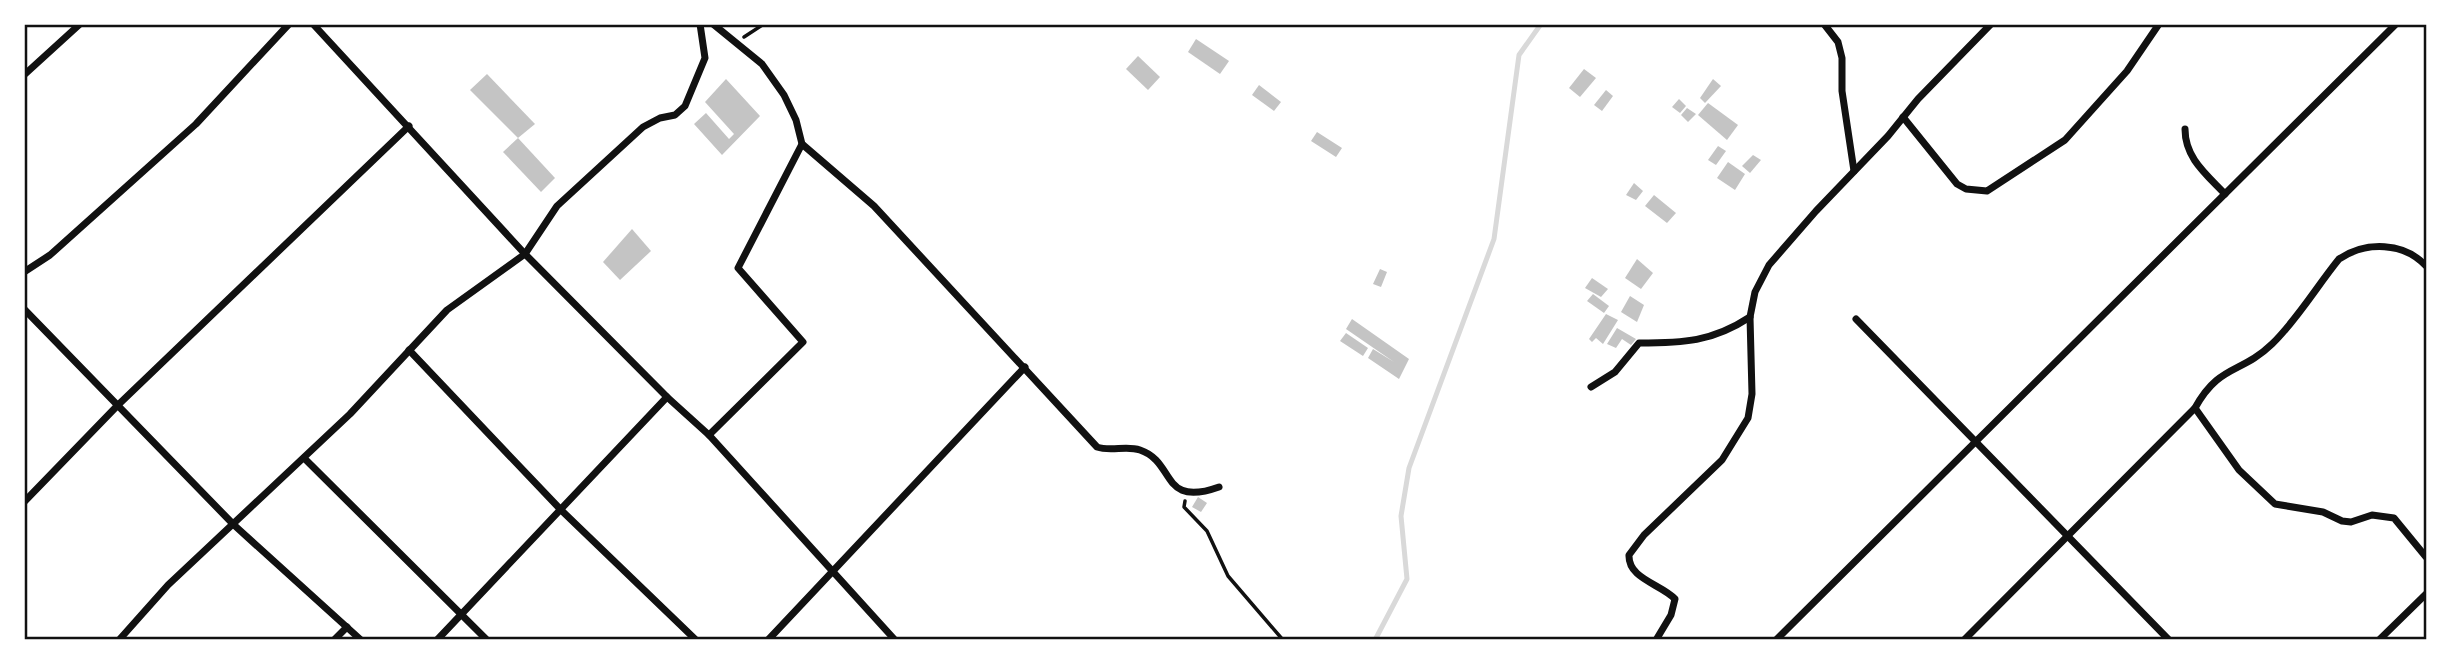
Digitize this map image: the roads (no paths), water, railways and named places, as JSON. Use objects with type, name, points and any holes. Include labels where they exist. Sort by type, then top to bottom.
[{"type":"street","points":[[24,75],[79,24]]},
{"type":"street","points":[[24,272],[51,255],[196,124],[289,24]]},
{"type":"street","points":[[313,24],[525,254],[667,397],[709,435],[895,639]]},
{"type":"street","points":[[120,639],[169,585],[304,458],[447,310],[525,254],[557,206],[643,127],[660,118],[675,115],[685,106],[705,58],[700,24]]},
{"type":"street","points":[[713,24],[762,64],[784,95],[796,120],[802,144],[874,206],[1097,447],[1141,450],[1187,493],[1196,495],[1219,487]]},
{"type":"street","points":[[1824,24],[1838,42],[1842,58],[1842,91],[1854,171]]},
{"type":"street","points":[[1656,639],[1671,615],[1675,599],[1632,569],[1629,555],[1644,535],[1722,460],[1748,418],[1752,394],[1750,317],[1755,292],[1769,265],[1991,24]]},
{"type":"street","points":[[1903,117],[1957,184],[1966,190],[1987,191],[2064,140],[2127,71],[2160,24]]},
{"type":"street","points":[[1776,639],[2396,24]]},
{"type":"street","points":[[24,502],[118,405],[408,126]]},
{"type":"street","points":[[2185,129],[2185,141],[2190,157],[2225,194]]},
{"type":"street","points":[[709,435],[803,342],[738,268],[802,144]]},
{"type":"street","points":[[1964,639],[2195,408],[2210,384],[2220,374],[2241,366],[2275,342],[2339,259],[2352,250],[2385,246],[2414,253],[2427,266]]},
{"type":"street","points":[[24,309],[234,524],[361,639]]},
{"type":"street","points":[[1591,387],[1615,372],[1639,344],[1690,343],[1732,328],[1750,317]]},
{"type":"street","points":[[1856,319],[2169,639]]},
{"type":"street","points":[[409,350],[561,510],[696,639]]},
{"type":"street","points":[[768,639],[1025,368]]},
{"type":"street","points":[[437,639],[667,397]]},
{"type":"street","points":[[2195,408],[2246,477],[2275,504],[2323,512],[2342,521],[2351,522],[2372,515],[2394,518],[2427,556]]},
{"type":"street","points":[[304,458],[487,639]]},
{"type":"street","points":[[2379,639],[2427,594]]},
{"type":"street","points":[[334,639],[346,627]]},
{"type":"waterway","points":[[1375,640],[1407,579],[1401,516],[1409,468],[1494,239],[1519,55],[1541,24]]}]
